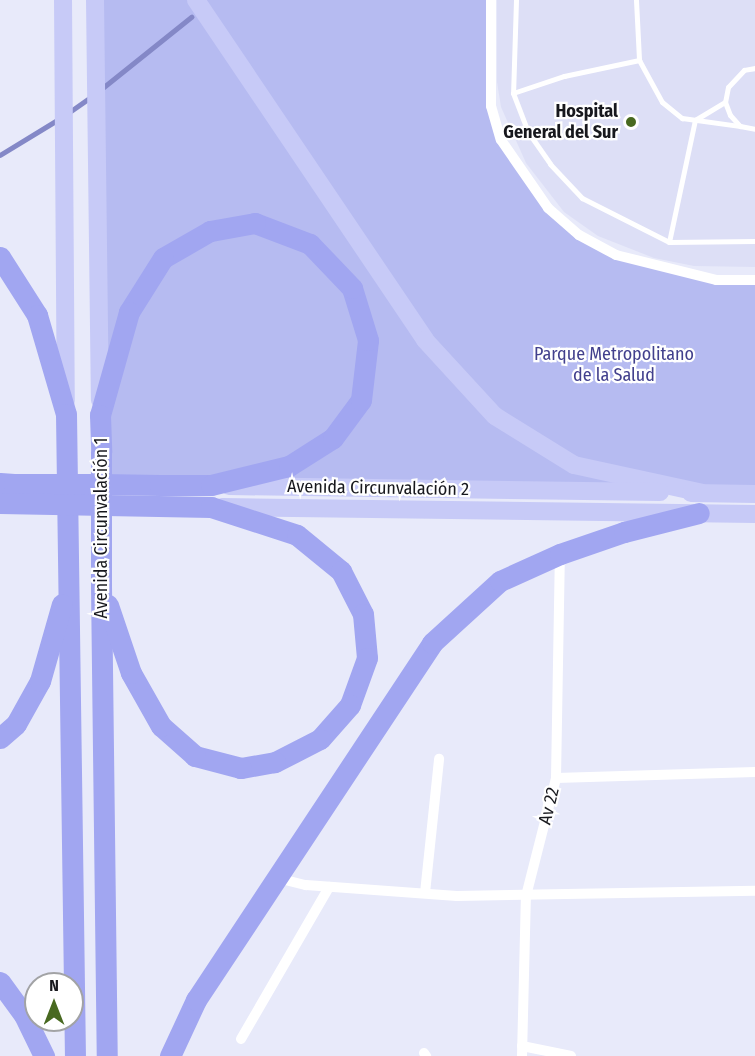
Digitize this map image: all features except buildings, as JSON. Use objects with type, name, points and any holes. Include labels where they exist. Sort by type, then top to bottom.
[{"type":"highway","points":[[100,416],[129,312],[163,258],[210,231],[255,223],[310,244],[352,288],[362,316],[368,340],[361,400],[333,438],[289,466],[211,485]]},
{"type":"highway","points":[[0,257],[37,315],[66,414]]},
{"type":"highway","name":"Avenida Circunvalación 1","points":[[66,414],[75,1056]]},
{"type":"highway","name":"Avenida Circunvalación 1","points":[[100,416],[107,1056]]},
{"type":"highway","name":"Avenida Circunvalación 2","points":[[7,494],[159,495],[211,485]]},
{"type":"highway","name":"Avenida Circunvalación 2","points":[[159,495],[211,507]]},
{"type":"highway","points":[[170,1056],[196,1000],[432,643],[500,581],[560,554],[700,503]]},
{"type":"highway","points":[[102,586],[131,673],[160,726],[195,756],[241,768],[275,762],[321,739],[350,705],[367,658],[363,614],[341,571],[297,535],[211,507]]},
{"type":"highway","points":[[0,738],[16,724],[40,681],[68,583]]},
{"type":"highway","points":[[0,982],[24,1015],[44,1056]]},
{"type":"main road","name":"Avenida Circunvalación 1","points":[[63,0],[66,414]]},
{"type":"main road","name":"Avenida Circunvalación 1","points":[[95,0],[100,416]]},
{"type":"main road","points":[[196,0],[425,340],[495,416],[574,465],[700,503]]},
{"type":"main road","name":"Avenida Circunvalación 2","points":[[211,485],[700,503],[755,514]]},
{"type":"main road","name":"Avenida Circunvalación 2","points":[[211,507],[700,503],[755,494]]},
{"type":"street","points":[[491,0],[491,106],[501,140],[548,207],[579,235],[616,255],[716,280],[755,280]]},
{"type":"street","name":"Av 22","points":[[522,1051],[526,896],[556,778],[560,554]]},
{"type":"street","points":[[425,893],[439,759]]},
{"type":"street","points":[[556,778],[755,772]]},
{"type":"street","points":[[277,878],[329,887],[526,896],[755,891]]},
{"type":"street","points":[[241,1040],[329,887]]},
{"type":"street","points":[[522,1051],[571,1056]]},
{"type":"lane","points":[[516,0],[513,93],[528,132],[550,164],[582,198],[629,225],[669,242],[755,241]]},
{"type":"lane","points":[[636,0],[639,60],[662,102],[682,118],[755,129]]},
{"type":"lane","points":[[513,93],[564,76],[639,60]]},
{"type":"lane","points":[[740,126],[730,115],[725,102],[728,87],[744,70],[755,68]]},
{"type":"lane","points":[[669,242],[695,120],[725,102]]},
{"type":"shaded area","name":"Hospital General del Sur","points":[[497,0],[755,0],[755,267],[694,266],[654,258],[598,236],[564,212],[526,163],[501,107],[497,82]]},
{"type":"green space","name":"Parque Metropolitano de la Salud","points":[[95,0],[491,0],[491,106],[501,140],[523,175],[579,235],[664,270],[755,280],[755,494],[101,484]]},
{"type":"waterway","points":[[100,90],[191,17]]},
{"type":"waterway","points":[[68,113],[91,97]]},
{"type":"waterway","points":[[0,155],[59,119]]},
{"type":"place","name":"Hospital General del Sur","points":[[631,122]]}]
